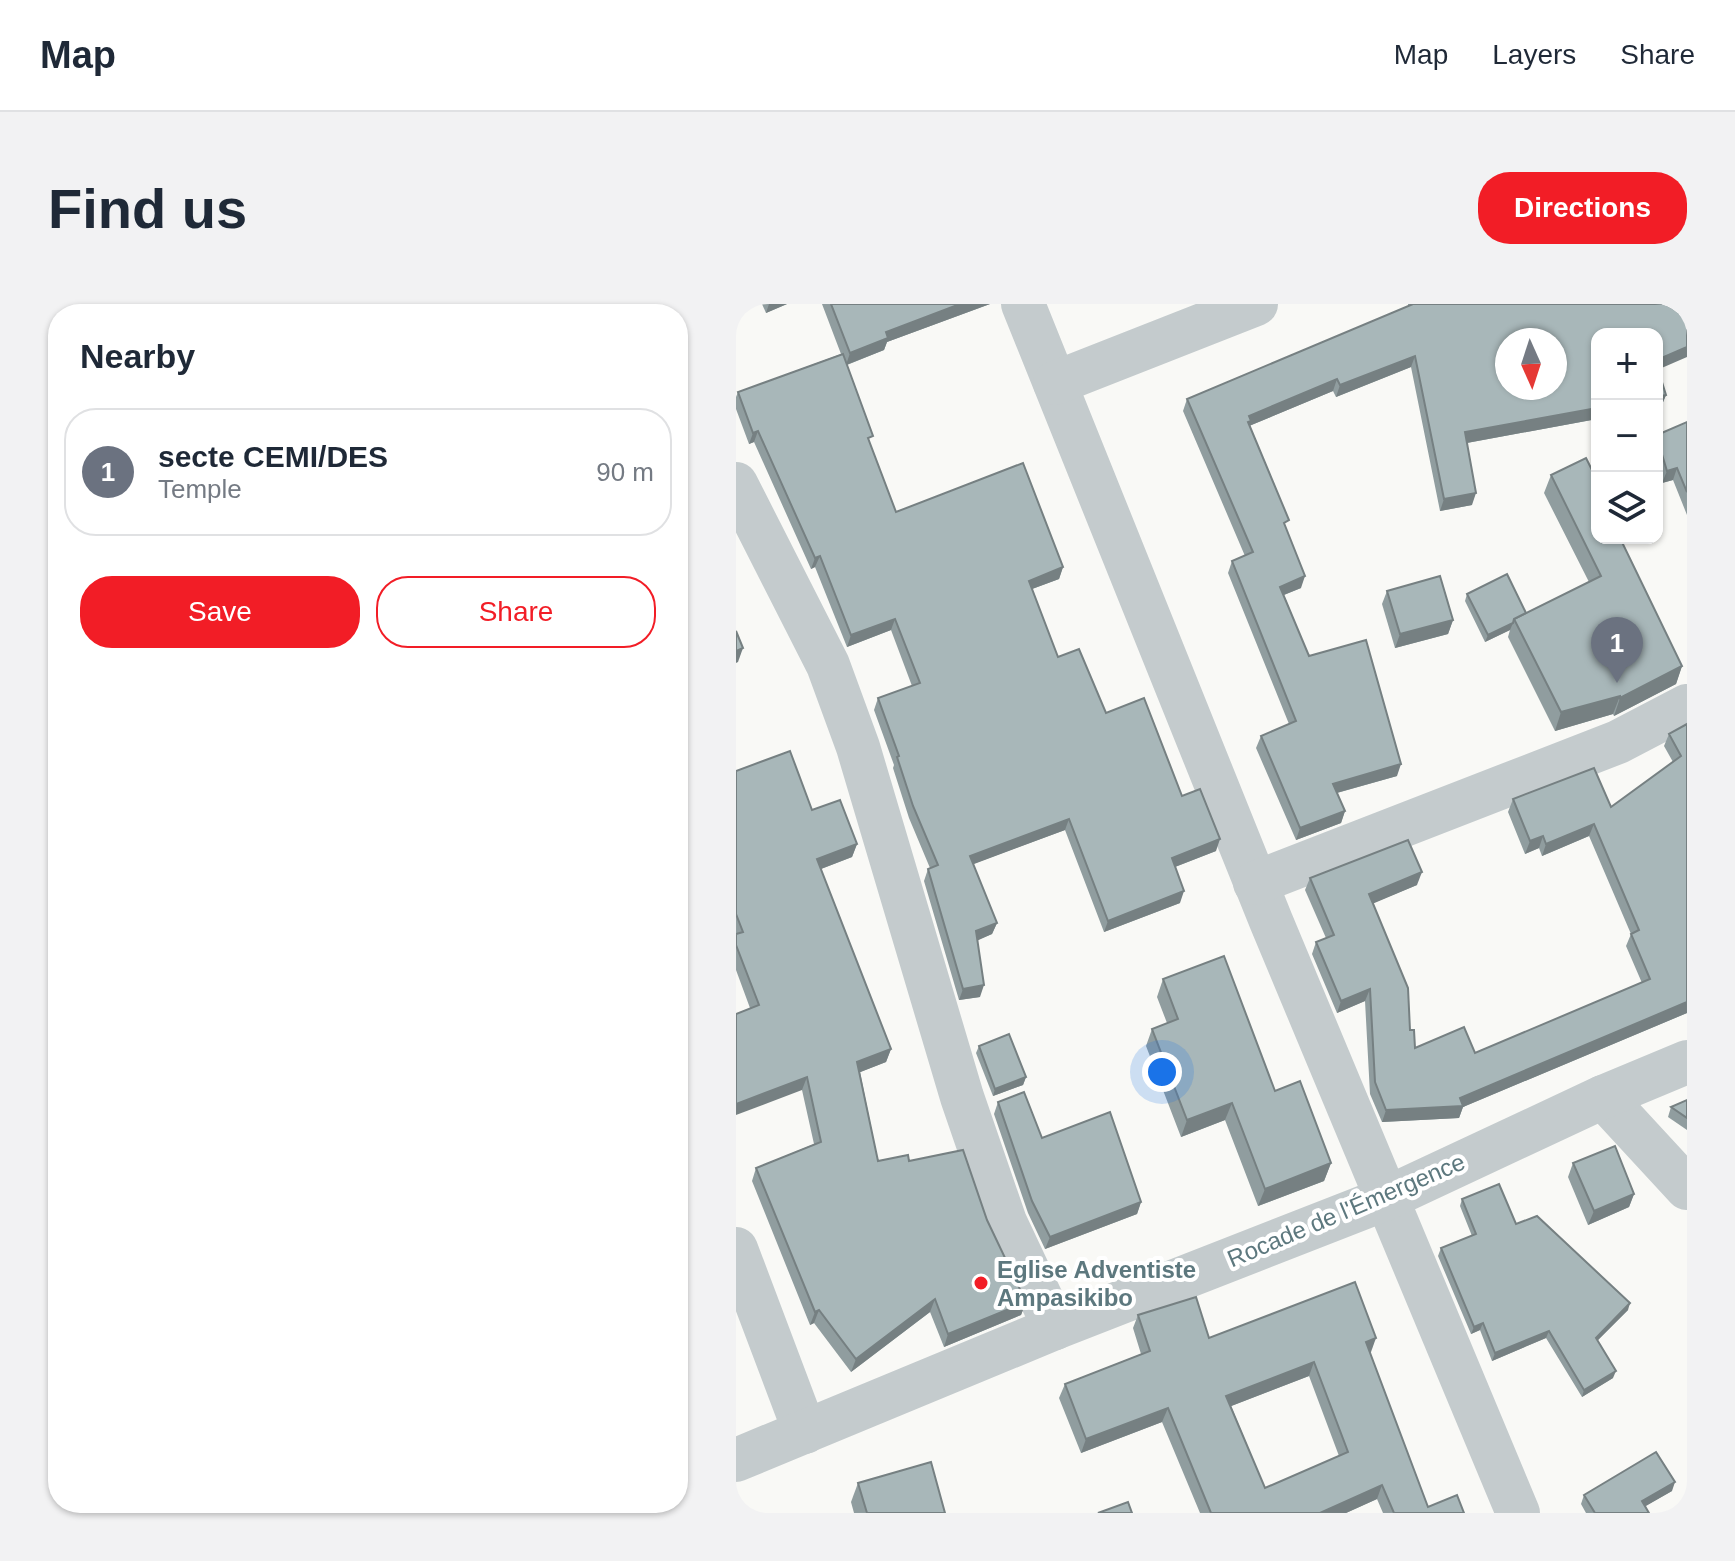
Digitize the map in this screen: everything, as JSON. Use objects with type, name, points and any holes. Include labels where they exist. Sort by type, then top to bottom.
[{"type":"street","points":[[1023,304],[1255,883],[1518,1513]]},
{"type":"street","points":[[1055,383],[1256,304]]},
{"type":"street","points":[[736,484],[828,665],[858,747],[962,1097],[1005,1222],[1055,1328]]},
{"type":"street","points":[[1255,883],[1618,742],[1687,706]]},
{"type":"street","name":"Rocade de l'Émergence","points":[[736,1460],[1055,1328],[1385,1199],[1603,1097],[1687,1062]]},
{"type":"street","points":[[1603,1097],[1687,1188]]},
{"type":"street","points":[[736,1249],[805,1432]]},
{"type":"building","points":[[831,304],[960,304],[886,332],[888,338],[850,353]]},
{"type":"building","points":[[1413,304],[1687,304],[1687,347],[1663,357],[1663,328],[1591,328],[1591,409],[1465,432],[1476,493],[1444,499],[1415,356],[1340,385],[1337,379],[1249,416],[1251,421],[1248,422],[1289,520],[1284,523],[1305,576],[1280,587],[1309,656],[1366,640],[1401,764],[1333,784],[1345,811],[1300,828],[1261,736],[1296,721],[1232,561],[1253,552],[1187,399]]},
{"type":"building","points":[[843,354],[873,436],[868,438],[896,512],[1023,463],[1063,567],[1029,581],[1058,657],[1079,649],[1106,713],[1144,698],[1182,796],[1200,789],[1220,839],[1172,858],[1184,891],[1108,921],[1069,819],[970,856],[997,923],[976,931],[984,985],[963,989],[928,869],[938,865],[913,806],[878,698],[920,683],[895,619],[851,635],[820,556],[815,558],[758,431],[753,433],[738,392]]},
{"type":"building","points":[[1687,422],[1687,492],[1677,468],[1667,471],[1663,458],[1663,432]]},
{"type":"building","points":[[1586,458],[1591,468],[1591,544],[1623,544],[1682,666],[1620,698],[1561,712],[1514,619],[1601,576],[1551,475]]},
{"type":"building","points":[[1507,574],[1526,613],[1488,635],[1467,594]]},
{"type":"building","points":[[1440,576],[1453,620],[1400,634],[1387,591]]},
{"type":"building","points":[[736,631],[743,648],[736,651]]},
{"type":"building","points":[[1687,724],[1687,1002],[1460,1098],[1463,1106],[1386,1110],[1375,1082],[1370,989],[1341,1001],[1316,942],[1334,935],[1310,878],[1408,840],[1422,872],[1369,894],[1408,988],[1410,1030],[1414,1030],[1415,1048],[1464,1027],[1475,1053],[1650,979],[1631,934],[1639,930],[1594,824],[1546,844],[1543,836],[1530,841],[1513,799],[1594,768],[1611,807],[1681,756],[1669,734]]},
{"type":"building","points":[[790,751],[812,810],[840,800],[857,844],[817,859],[891,1049],[857,1062],[878,1161],[908,1155],[909,1161],[963,1150],[987,1220],[1026,1302],[948,1334],[935,1299],[856,1359],[819,1310],[815,1312],[756,1168],[821,1142],[807,1077],[736,1104],[736,1014],[759,1005],[736,945],[736,934],[743,932],[736,914],[736,771]]},
{"type":"building","points":[[1224,956],[1275,1091],[1300,1081],[1331,1163],[1265,1189],[1232,1103],[1187,1120],[1152,1029],[1178,1019],[1163,979]]},
{"type":"building","points":[[1009,1034],[1026,1077],[995,1089],[979,1046]]},
{"type":"building","points":[[1024,1092],[1042,1138],[1110,1112],[1141,1202],[1050,1237],[1032,1201],[998,1102]]},
{"type":"building","points":[[1687,1100],[1687,1118],[1671,1107]]},
{"type":"building","points":[[1615,1146],[1634,1194],[1594,1211],[1573,1163]]},
{"type":"building","points":[[1499,1184],[1516,1224],[1537,1216],[1630,1303],[1596,1338],[1616,1371],[1584,1390],[1549,1331],[1495,1353],[1483,1323],[1474,1327],[1441,1248],[1476,1234],[1462,1199]]},
{"type":"building","points":[[1355,1282],[1376,1338],[1366,1342],[1428,1507],[1457,1495],[1464,1513],[1394,1513],[1382,1485],[1320,1513],[1211,1513],[1168,1408],[1086,1439],[1065,1384],[1150,1351],[1138,1315],[1196,1297],[1209,1338]],"holes":[[[1314,1362],[1348,1452],[1265,1488],[1226,1396]]]},
{"type":"building","points":[[1656,1452],[1675,1482],[1642,1501],[1649,1513],[1595,1513],[1584,1495]]},
{"type":"building","points":[[931,1462],[945,1513],[867,1513],[858,1483]]},
{"type":"building","points":[[1128,1502],[1132,1513],[1098,1513]]},
{"type":"place","name":"secte CEMI/DES","points":[[1617,683]]},
{"type":"place","name":"Eglise Adventiste Ampasikibo","points":[[981,1283]]}]
